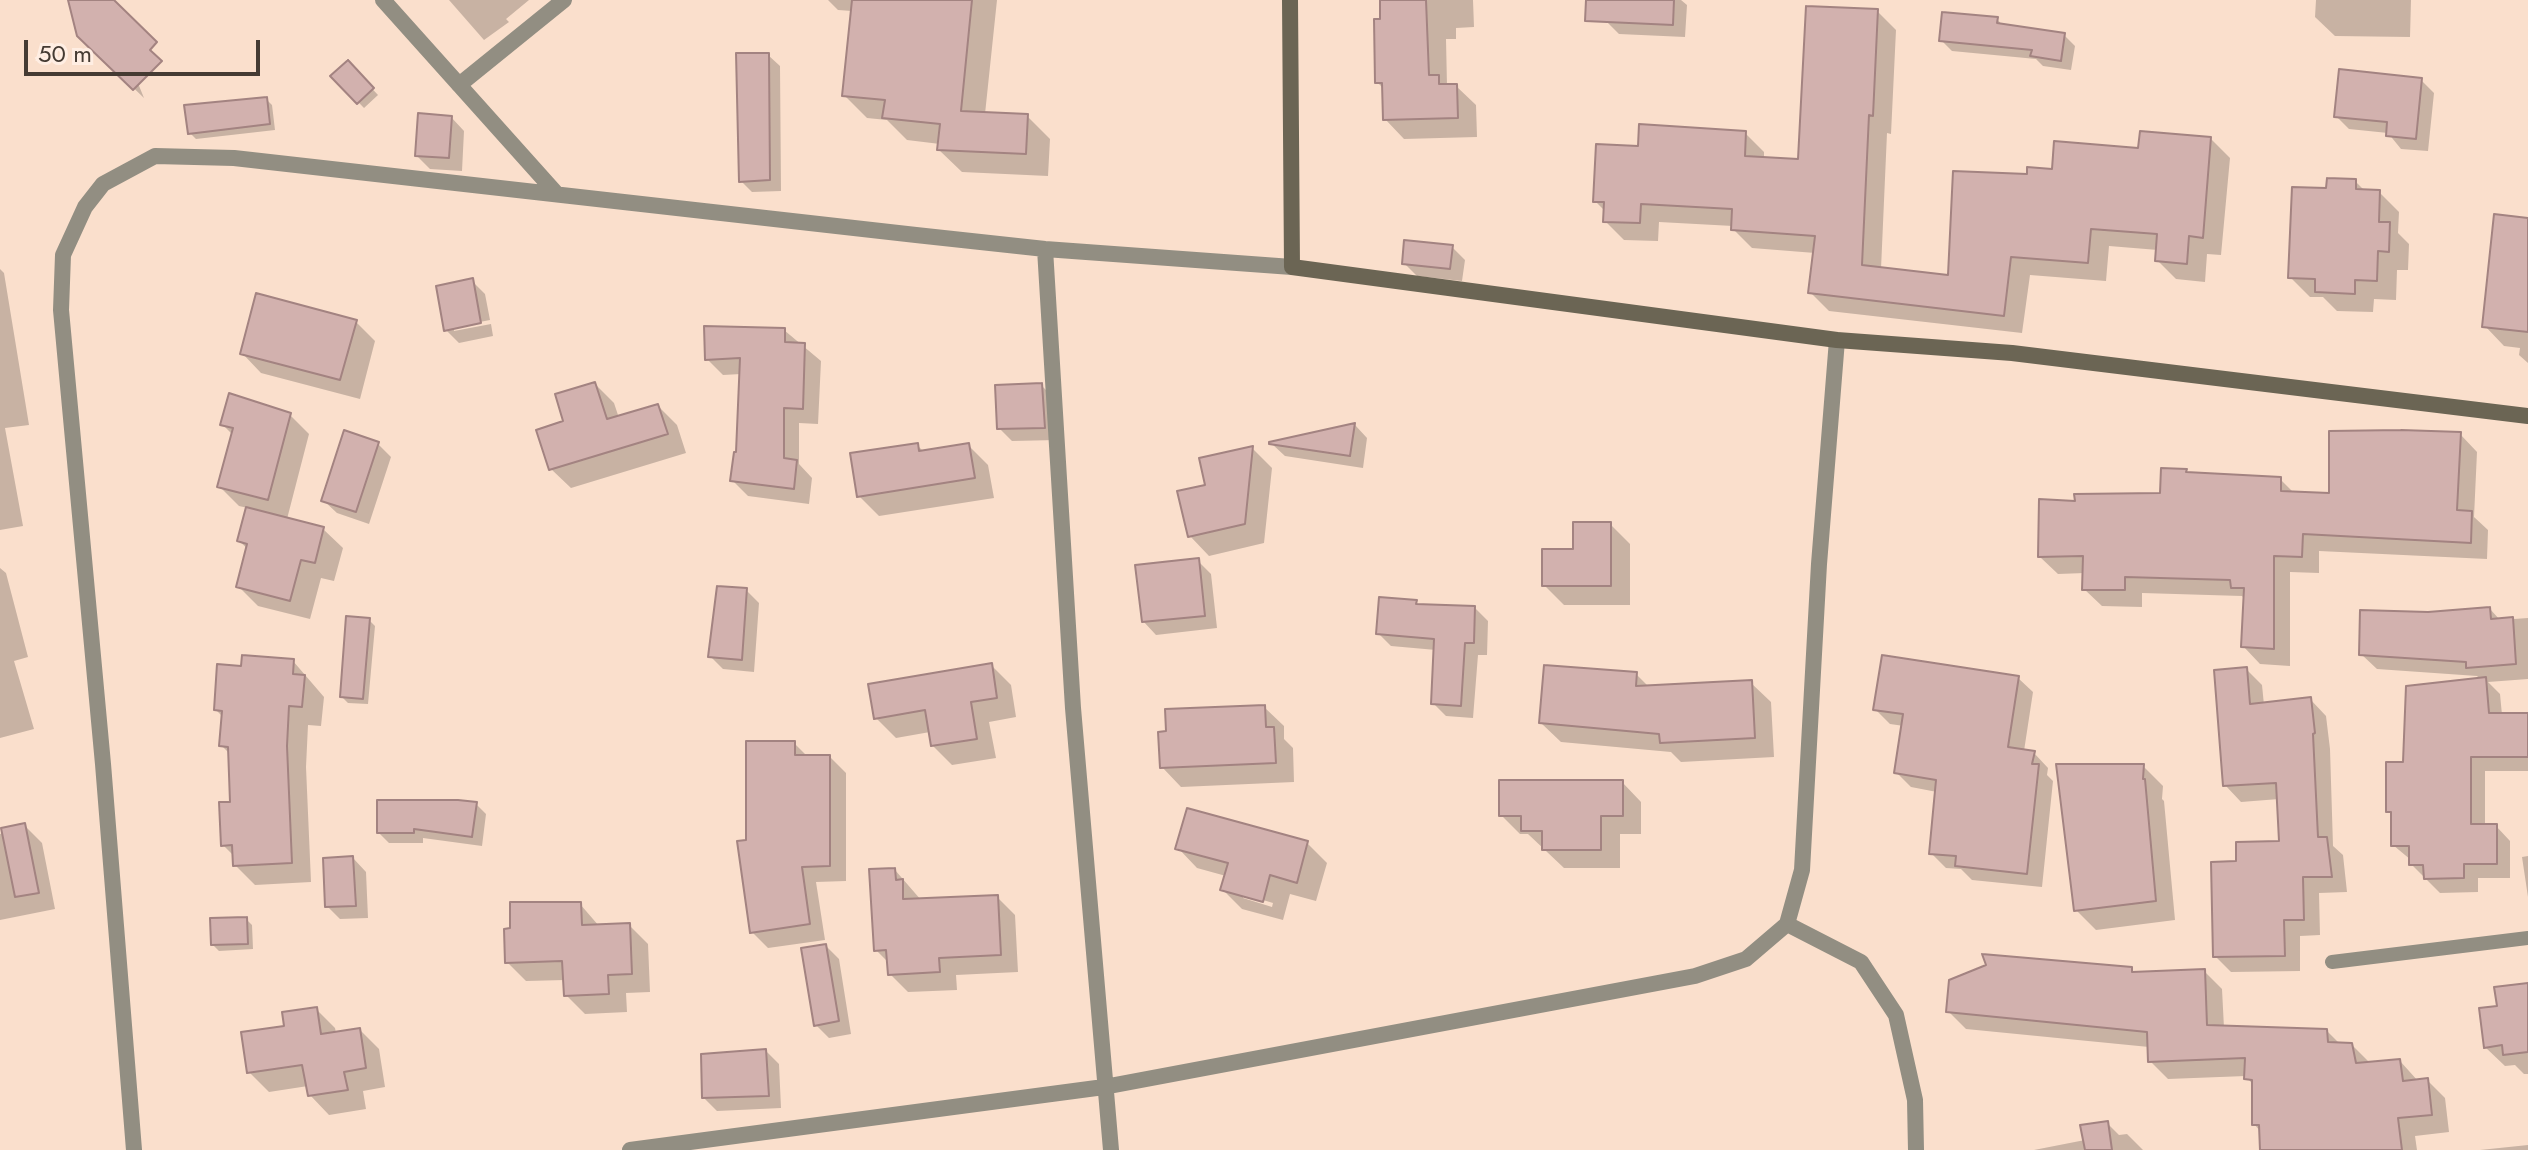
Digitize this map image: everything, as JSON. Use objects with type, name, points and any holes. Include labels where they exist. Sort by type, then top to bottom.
[{"type":"street","points":[[383,0],[556,193]]},
{"type":"street","points":[[459,85],[564,0]]},
{"type":"street","points":[[1290,0],[1292,267]]},
{"type":"street","points":[[134,1150],[103,764],[61,310],[63,255],[85,207],[103,184],[155,156],[234,158],[1045,249],[1292,267],[1837,340],[2012,353],[2528,416]]},
{"type":"street","points":[[1045,249],[1073,708],[1111,1150]]},
{"type":"street","points":[[630,1150],[1104,1087],[1695,976],[1746,959],[1787,924],[1802,870],[1819,564],[1837,340]]},
{"type":"street","points":[[1787,924],[1861,962],[1896,1015],[1915,1100],[1916,1150]]},
{"type":"lane","points":[[2332,962],[2528,938]]},
{"type":"building","points":[[68,0],[114,0],[157,42],[150,50],[162,61],[133,90],[77,36]]},
{"type":"building","points":[[852,0],[972,0],[961,111],[1028,114],[1026,154],[937,150],[940,124],[882,118],[885,100],[842,96]]},
{"type":"building","points":[[1380,0],[1426,0],[1429,75],[1439,75],[1439,84],[1457,84],[1458,118],[1383,120],[1382,83],[1375,83],[1374,19],[1380,19]]},
{"type":"building","points":[[1586,0],[1674,0],[1673,25],[1585,21]]},
{"type":"building","points":[[1806,6],[1878,9],[1862,265],[1948,275],[1953,171],[2027,174],[2027,167],[2052,169],[2054,141],[2138,148],[2140,131],[2211,137],[2203,238],[2189,236],[2187,264],[2155,261],[2157,234],[2091,229],[2088,263],[2011,257],[2004,316],[1808,293],[1815,236],[1731,230],[1732,209],[1641,204],[1640,223],[1603,222],[1604,202],[1593,202],[1596,144],[1638,146],[1639,124],[1746,131],[1745,156],[1798,159]]},
{"type":"building","points":[[1942,12],[1998,17],[1997,23],[2065,33],[2061,61],[2030,56],[2032,50],[1939,41]]},
{"type":"building","points":[[736,53],[769,53],[770,180],[739,182]]},
{"type":"building","points":[[348,60],[374,88],[357,104],[330,76]]},
{"type":"building","points":[[2339,69],[2422,78],[2416,139],[2386,136],[2387,122],[2334,117]]},
{"type":"building","points":[[267,97],[270,124],[188,134],[184,105]]},
{"type":"building","points":[[418,113],[452,116],[449,158],[415,156]]},
{"type":"building","points":[[2327,178],[2356,179],[2356,189],[2380,190],[2379,222],[2390,222],[2389,252],[2378,251],[2377,281],[2355,280],[2355,294],[2315,292],[2315,279],[2288,278],[2292,187],[2326,188]]},
{"type":"building","points":[[2494,214],[2528,218],[2528,332],[2482,327]]},
{"type":"building","points":[[1404,240],[1453,245],[1450,269],[1402,264]]},
{"type":"building","points":[[473,278],[481,323],[444,331],[436,286]]},
{"type":"building","points":[[256,293],[357,320],[340,380],[240,354]]},
{"type":"building","points":[[704,326],[785,328],[785,342],[805,343],[803,409],[784,408],[784,458],[797,460],[794,489],[730,481],[736,452],[740,358],[705,360]]},
{"type":"building","points":[[595,382],[607,419],[658,404],[668,434],[549,470],[536,430],[563,421],[555,394]]},
{"type":"building","points":[[1042,383],[1045,428],[997,429],[995,385]]},
{"type":"building","points":[[229,393],[291,413],[268,500],[217,487],[233,428],[220,425]]},
{"type":"building","points":[[1355,423],[1350,456],[1269,444],[1269,442]]},
{"type":"building","points":[[344,430],[379,442],[356,512],[321,501]]},
{"type":"building","points":[[2329,431],[2461,432],[2457,510],[2472,511],[2471,543],[2303,534],[2302,557],[2274,556],[2274,649],[2241,647],[2244,588],[2231,588],[2230,580],[2125,577],[2125,590],[2082,590],[2083,556],[2038,557],[2039,499],[2075,501],[2074,494],[2160,493],[2161,468],[2281,477],[2281,491],[2329,493]]},
{"type":"building","points":[[918,443],[919,451],[969,443],[975,478],[857,497],[850,453]]},
{"type":"building","points":[[1253,446],[1245,524],[1188,537],[1177,491],[1205,485],[1199,458]]},
{"type":"building","points":[[246,507],[324,527],[315,563],[301,560],[290,601],[236,587],[247,544],[237,541]]},
{"type":"building","points":[[1573,522],[1611,522],[1611,586],[1542,586],[1542,549],[1573,549]]},
{"type":"building","points":[[1199,558],[1205,616],[1142,622],[1135,565]]},
{"type":"building","points":[[717,586],[747,588],[742,660],[708,657]]},
{"type":"building","points":[[1379,597],[1417,600],[1416,604],[1475,606],[1474,643],[1465,643],[1461,706],[1431,704],[1434,639],[1376,634]]},
{"type":"building","points":[[2490,607],[2491,619],[2513,617],[2516,664],[2466,668],[2466,662],[2359,655],[2360,610],[2428,612]]},
{"type":"building","points":[[346,616],[370,618],[363,699],[340,697]]},
{"type":"building","points":[[242,655],[294,659],[293,674],[305,675],[302,707],[289,706],[287,746],[292,863],[233,866],[232,845],[221,846],[219,802],[230,802],[228,747],[219,746],[222,711],[214,710],[217,664],[241,666]]},
{"type":"building","points":[[1882,655],[2019,676],[2008,747],[2035,751],[2032,764],[2039,764],[2027,874],[1955,866],[1956,856],[1929,854],[1936,780],[1894,773],[1903,714],[1873,710]]},
{"type":"building","points":[[992,663],[997,698],[971,702],[977,739],[931,746],[925,710],[874,719],[868,684]]},
{"type":"building","points":[[1544,665],[1637,672],[1636,686],[1752,680],[1755,738],[1660,743],[1659,734],[1539,723]]},
{"type":"building","points":[[2247,667],[2250,704],[2311,697],[2318,837],[2327,837],[2332,877],[2303,877],[2304,920],[2284,920],[2285,956],[2213,957],[2211,862],[2236,861],[2236,842],[2279,841],[2276,783],[2223,786],[2214,670]]},
{"type":"building","points":[[2486,677],[2489,713],[2528,713],[2528,757],[2471,757],[2471,824],[2497,824],[2497,864],[2464,864],[2464,878],[2424,879],[2423,865],[2409,865],[2409,846],[2391,846],[2391,812],[2386,812],[2386,762],[2403,762],[2406,686]]},
{"type":"building","points":[[1265,705],[1266,727],[1274,727],[1276,763],[1160,768],[1158,732],[1166,731],[1165,709]]},
{"type":"building","points":[[746,741],[795,741],[795,755],[830,755],[830,866],[802,867],[810,924],[750,933],[737,841],[746,840]]},
{"type":"building","points":[[2056,764],[2144,764],[2156,901],[2074,911]]},
{"type":"building","points":[[1499,780],[1623,780],[1623,816],[1601,816],[1601,850],[1542,850],[1542,831],[1521,831],[1521,816],[1499,816]]},
{"type":"building","points":[[377,800],[477,802],[472,837],[414,829],[414,833],[377,833]]},
{"type":"building","points":[[1187,808],[1308,841],[1297,883],[1270,875],[1263,902],[1220,890],[1228,863],[1175,849]]},
{"type":"building","points":[[25,823],[39,893],[15,897],[1,828]]},
{"type":"building","points":[[353,856],[356,906],[325,907],[323,858]]},
{"type":"building","points":[[895,868],[896,880],[903,879],[903,899],[998,895],[1001,955],[939,958],[940,972],[888,975],[886,950],[874,951],[869,869]]},
{"type":"building","points":[[510,902],[581,902],[582,925],[630,923],[632,974],[608,975],[609,994],[564,996],[562,961],[505,963],[504,929],[510,928]]},
{"type":"building","points":[[247,917],[248,944],[211,945],[210,918]]},
{"type":"building","points":[[826,944],[839,1021],[814,1026],[801,948]]},
{"type":"building","points":[[1982,954],[2132,967],[2132,972],[2205,969],[2207,1025],[2327,1029],[2328,1042],[2352,1043],[2356,1063],[2400,1059],[2403,1081],[2428,1078],[2432,1115],[2398,1118],[2402,1150],[2260,1150],[2259,1125],[2252,1125],[2252,1080],[2244,1079],[2245,1058],[2148,1062],[2147,1032],[1946,1012],[1949,980],[1986,965]]},
{"type":"building","points":[[2528,983],[2528,1052],[2503,1055],[2502,1045],[2484,1048],[2479,1008],[2497,1006],[2494,987]]},
{"type":"building","points":[[317,1007],[321,1034],[360,1028],[366,1068],[344,1072],[348,1090],[308,1096],[302,1065],[247,1073],[241,1032],[284,1026],[282,1012]]},
{"type":"building","points":[[766,1049],[769,1096],[702,1098],[701,1054]]},
{"type":"building","points":[[2108,1121],[2112,1150],[2085,1150],[2080,1125]]}]
